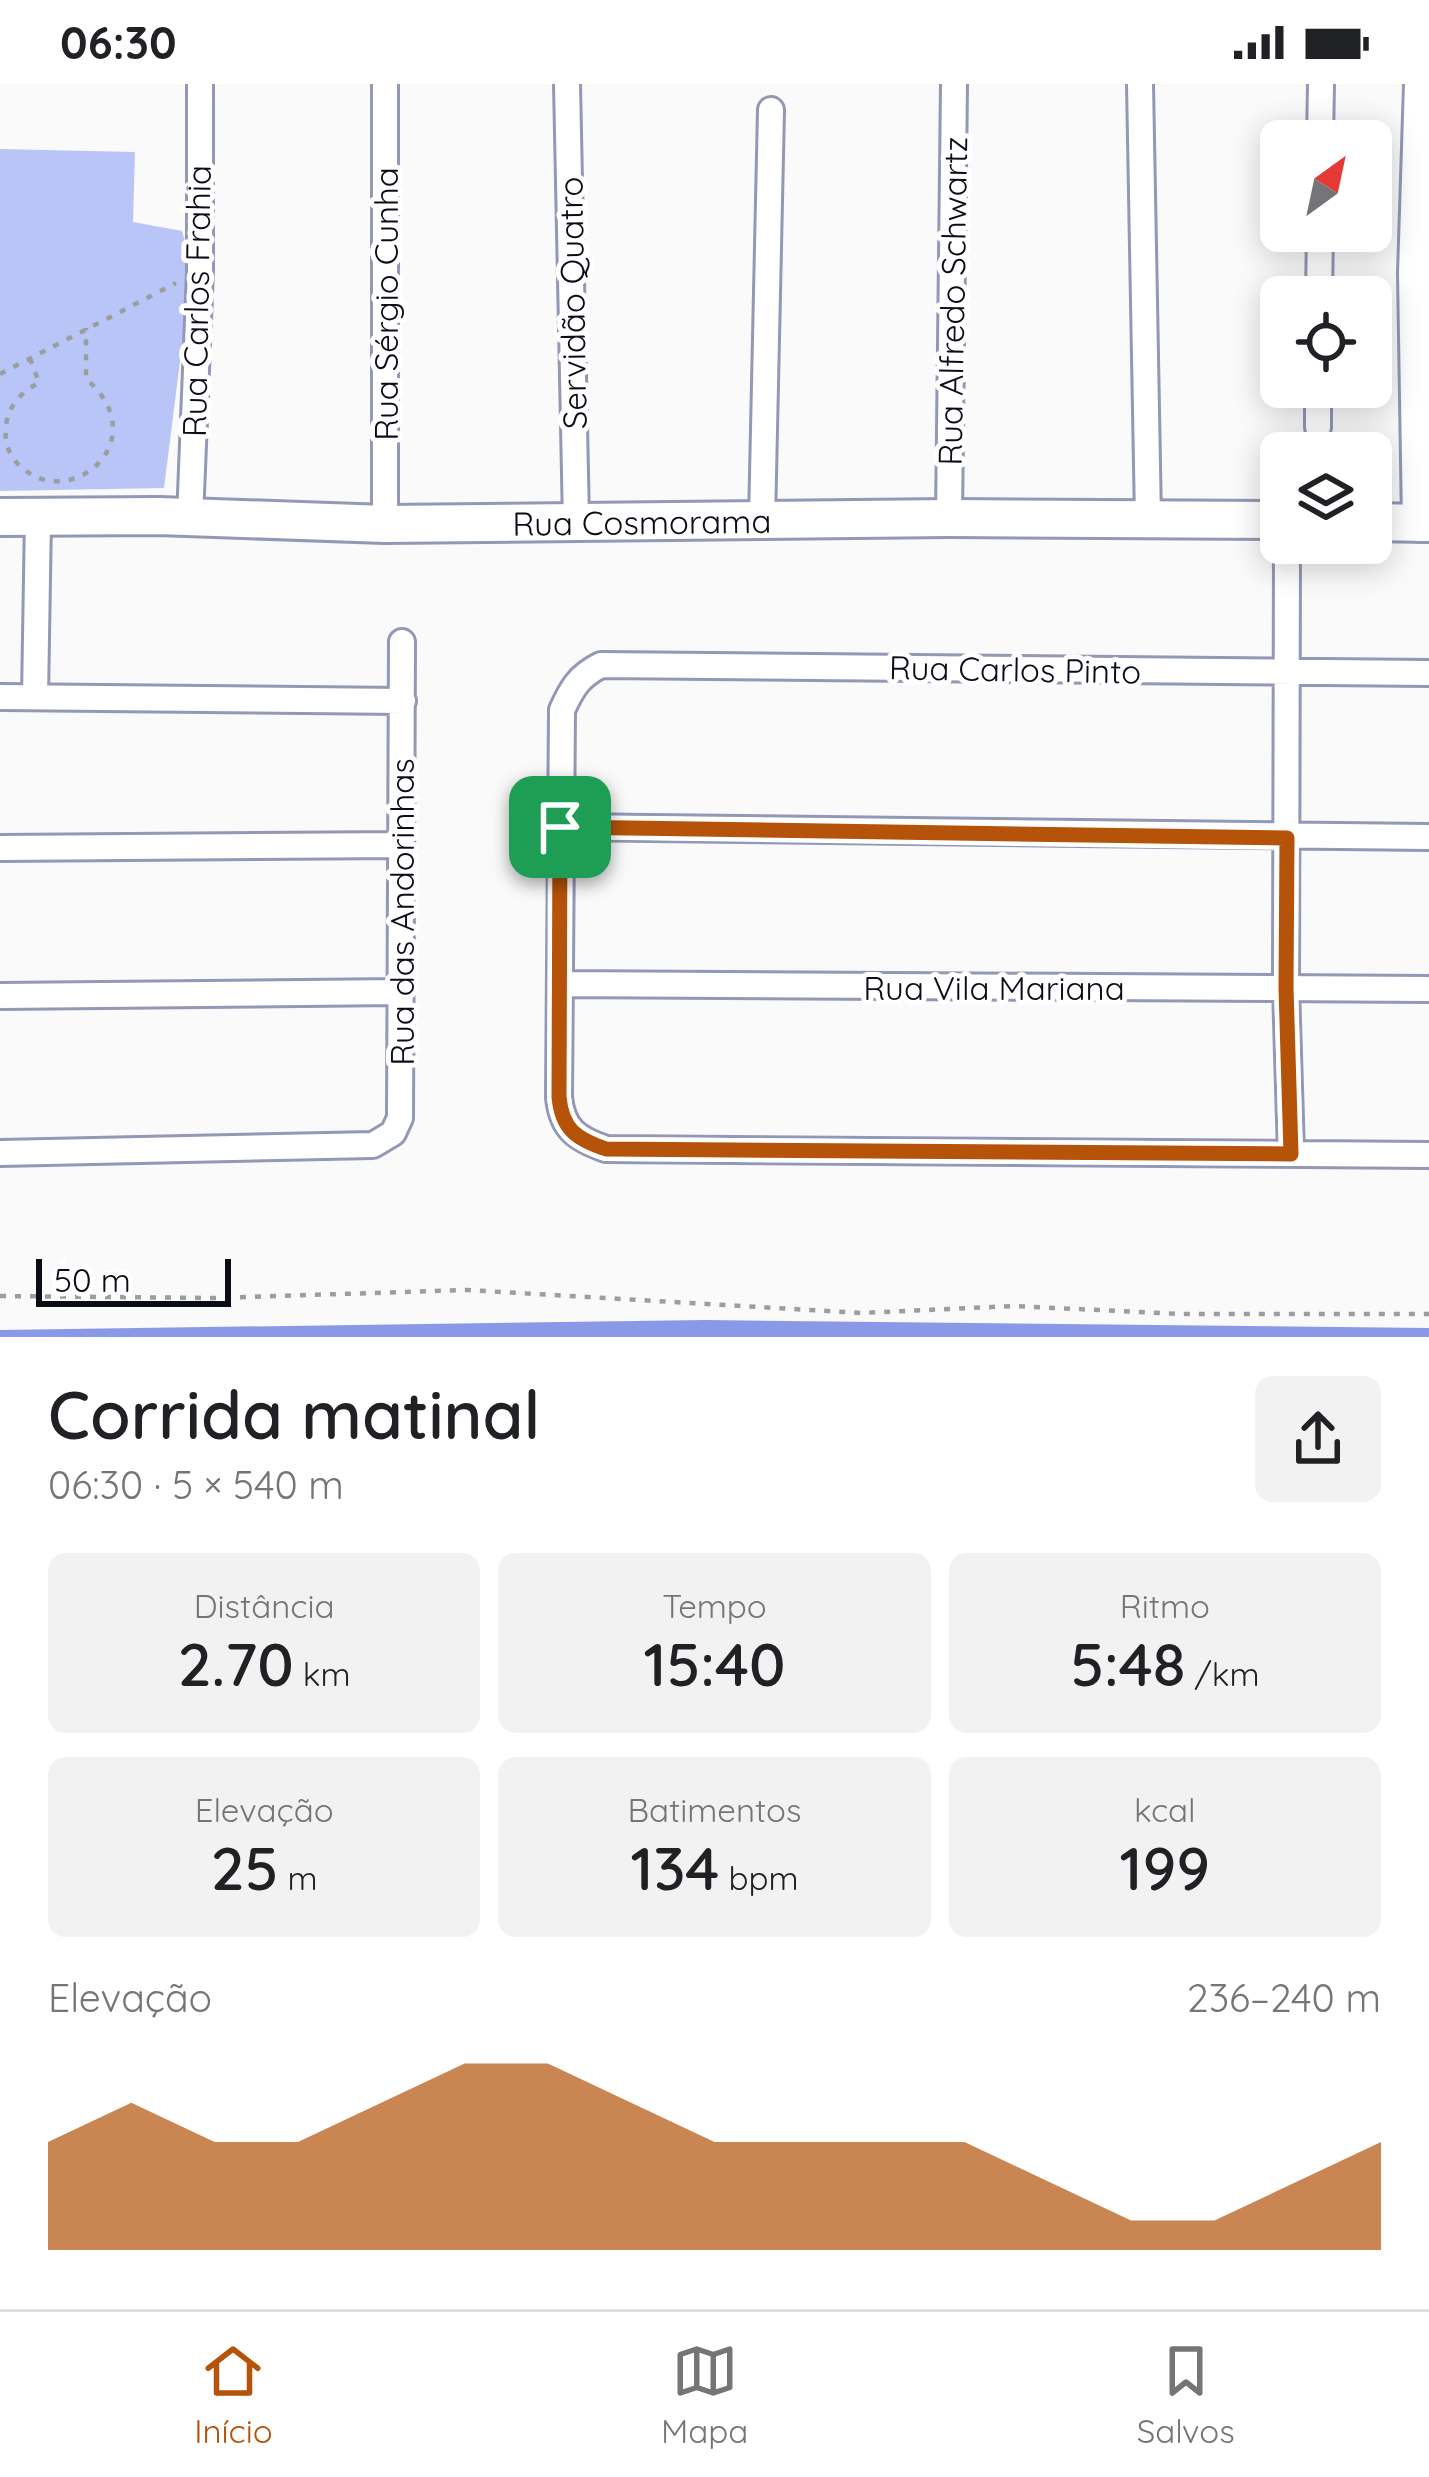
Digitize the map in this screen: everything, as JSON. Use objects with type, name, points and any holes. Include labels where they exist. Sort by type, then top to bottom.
[{"type":"main road","points":[[1392,522],[1425,523],[1417,273],[1423,84]]},
{"type":"main road","name":"Rua Cosmorama","points":[[0,517],[386,524],[1260,520]]},
{"type":"street","name":"Rua Carlos Frahia","points":[[190,518],[200,271],[200,84]]},
{"type":"street","name":"Rua Sérgio Cunha","points":[[385,84],[386,524]]},
{"type":"street","name":"Servidão Quatro","points":[[567,84],[576,522]]},
{"type":"street","name":"Rua Alfredo Schwartz","points":[[950,518],[954,84]]},
{"type":"street","points":[[1140,84],[1148,519]]},
{"type":"street","points":[[1320,120],[1321,84]]},
{"type":"street","points":[[762,521],[771,110]]},
{"type":"street","points":[[1318,408],[1318,427]]},
{"type":"street","points":[[35,698],[38,518]]},
{"type":"street","points":[[1287,564],[1286,988],[1291,1154]]},
{"type":"street","name":"Rua das Andorinhas","points":[[0,1153],[349,1146],[385,1140],[400,1118],[402,642]]},
{"type":"street","name":"Rua Carlos Pinto","points":[[560,827],[562,710],[584,674],[601,665],[1429,673]]},
{"type":"street","points":[[0,697],[404,701]]},
{"type":"street","points":[[1429,837],[560,827],[559,1097],[561,1117],[569,1130],[583,1142],[606,1149],[1429,1155]]},
{"type":"street","points":[[0,848],[401,845]]},
{"type":"street","name":"Rua Vila Mariana","points":[[560,984],[1429,989]]},
{"type":"street","points":[[0,996],[399,992]]},
{"type":"path","points":[[0,374],[200,271]]},
{"type":"path","points":[[30,358],[39,383],[27,388],[6,420],[10,457],[28,473],[49,482],[67,481],[101,462],[112,443],[111,408],[86,379],[86,328]]},
{"type":"path","points":[[0,1296],[214,1298],[467,1291],[862,1313],[1014,1306],[1182,1314],[1429,1314]]},
{"type":"shaded area","points":[[0,149],[135,152],[133,222],[182,231],[192,266],[164,488],[0,491]]},
{"type":"shaded area","points":[[705,1320],[1429,1328],[1429,1337],[0,1337],[0,1330]]},
{"type":"route","points":[[560,827],[1287,838],[1291,1154],[606,1149],[583,1142],[561,1117],[559,1097],[560,827]]}]
